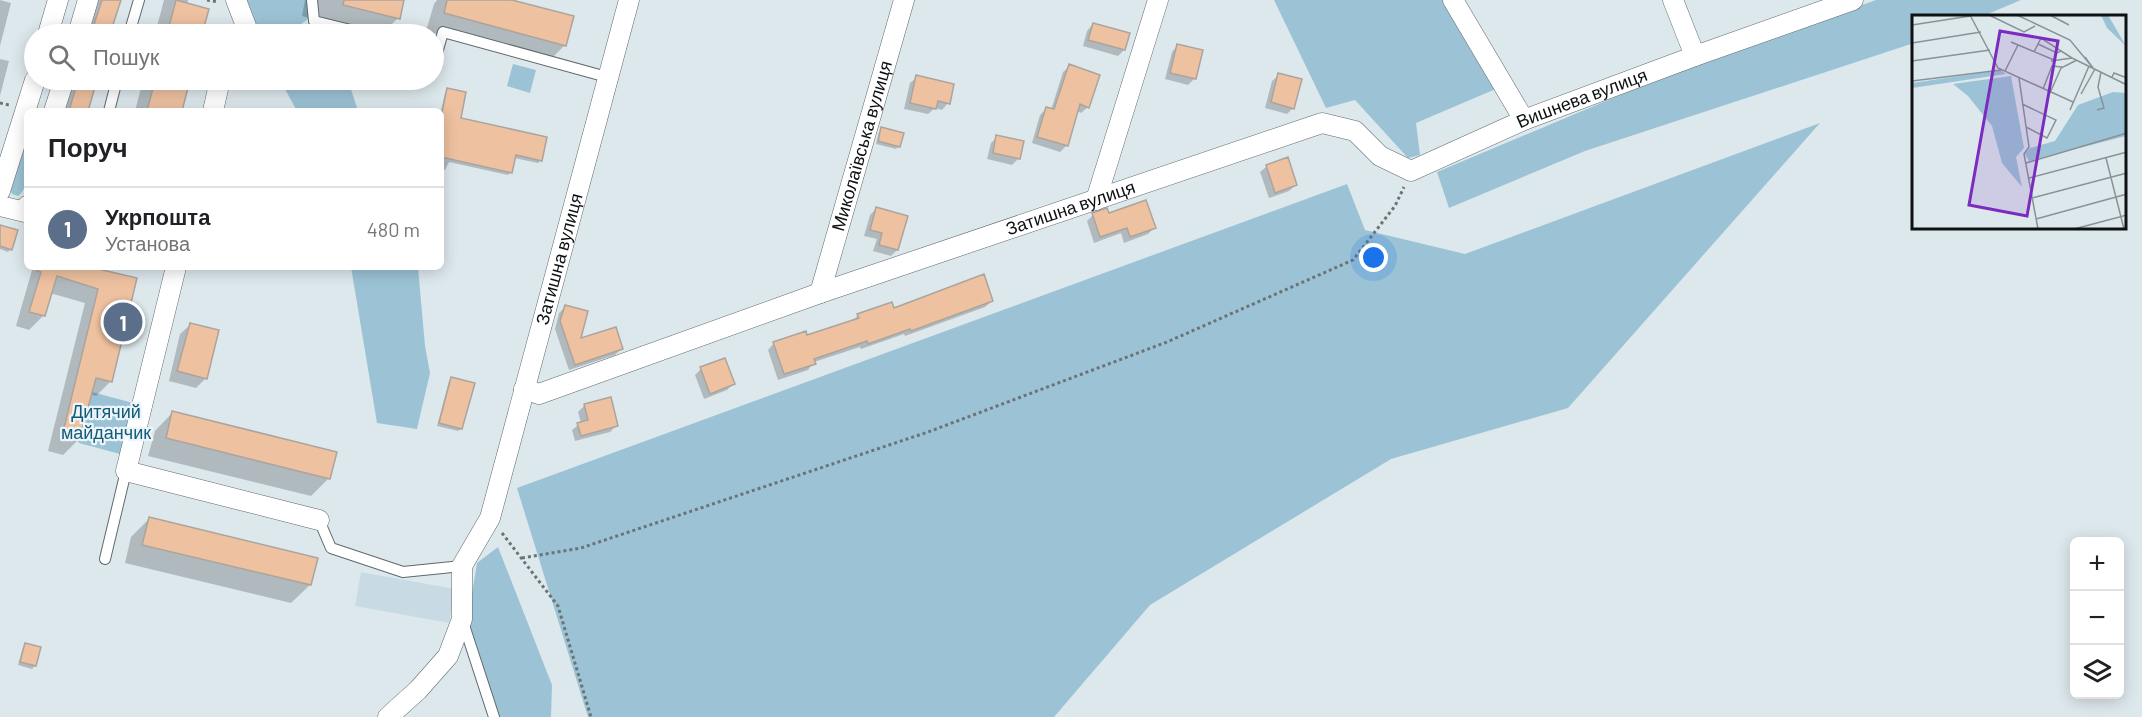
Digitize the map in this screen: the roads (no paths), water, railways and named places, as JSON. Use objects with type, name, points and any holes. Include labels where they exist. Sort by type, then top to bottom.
[{"type":"street","points":[[51,24],[58,0]]},
{"type":"street","points":[[81,24],[88,0]]},
{"type":"street","name":"Затишна вулиця","points":[[462,566],[490,518],[628,0]]},
{"type":"street","name":"Миколаївська вулиця","points":[[820,293],[904,0]]},
{"type":"street","points":[[1096,200],[1158,0]]},
{"type":"street","points":[[1453,0],[1524,120]]},
{"type":"street","points":[[1673,0],[1695,56]]},
{"type":"street","name":"Вишнева вулиця","points":[[1322,123],[1355,131],[1380,156],[1411,171],[1524,120],[1853,0]]},
{"type":"street","points":[[233,24],[237,3]]},
{"type":"street","points":[[237,3],[245,24]]},
{"type":"street","points":[[26,108],[32,90]]},
{"type":"street","points":[[55,108],[61,90]]},
{"type":"street","points":[[214,108],[218,90]]},
{"type":"street","points":[[0,191],[24,115]]},
{"type":"street","name":"Затишна вулиця","points":[[525,389],[539,394],[820,293],[1322,123]]},
{"type":"street","points":[[0,206],[24,211]]},
{"type":"street","points":[[175,270],[126,471],[319,520]]},
{"type":"street","points":[[388,717],[418,690],[448,656],[462,619],[462,566]]},
{"type":"lane","points":[[132,24],[139,0]]},
{"type":"lane","points":[[312,0],[314,21],[326,24]]},
{"type":"lane","points":[[444,32],[607,76]]},
{"type":"lane","points":[[110,108],[114,90]]},
{"type":"lane","points":[[105,559],[126,471]]},
{"type":"lane","points":[[319,520],[331,548],[403,572],[462,566]]},
{"type":"lane","points":[[462,619],[494,717]]},
{"type":"place","name":"Укрпошта","points":[[123,322]]},
{"type":"park label","name":"Дитячий майданчик","points":[[106,422]]}]
